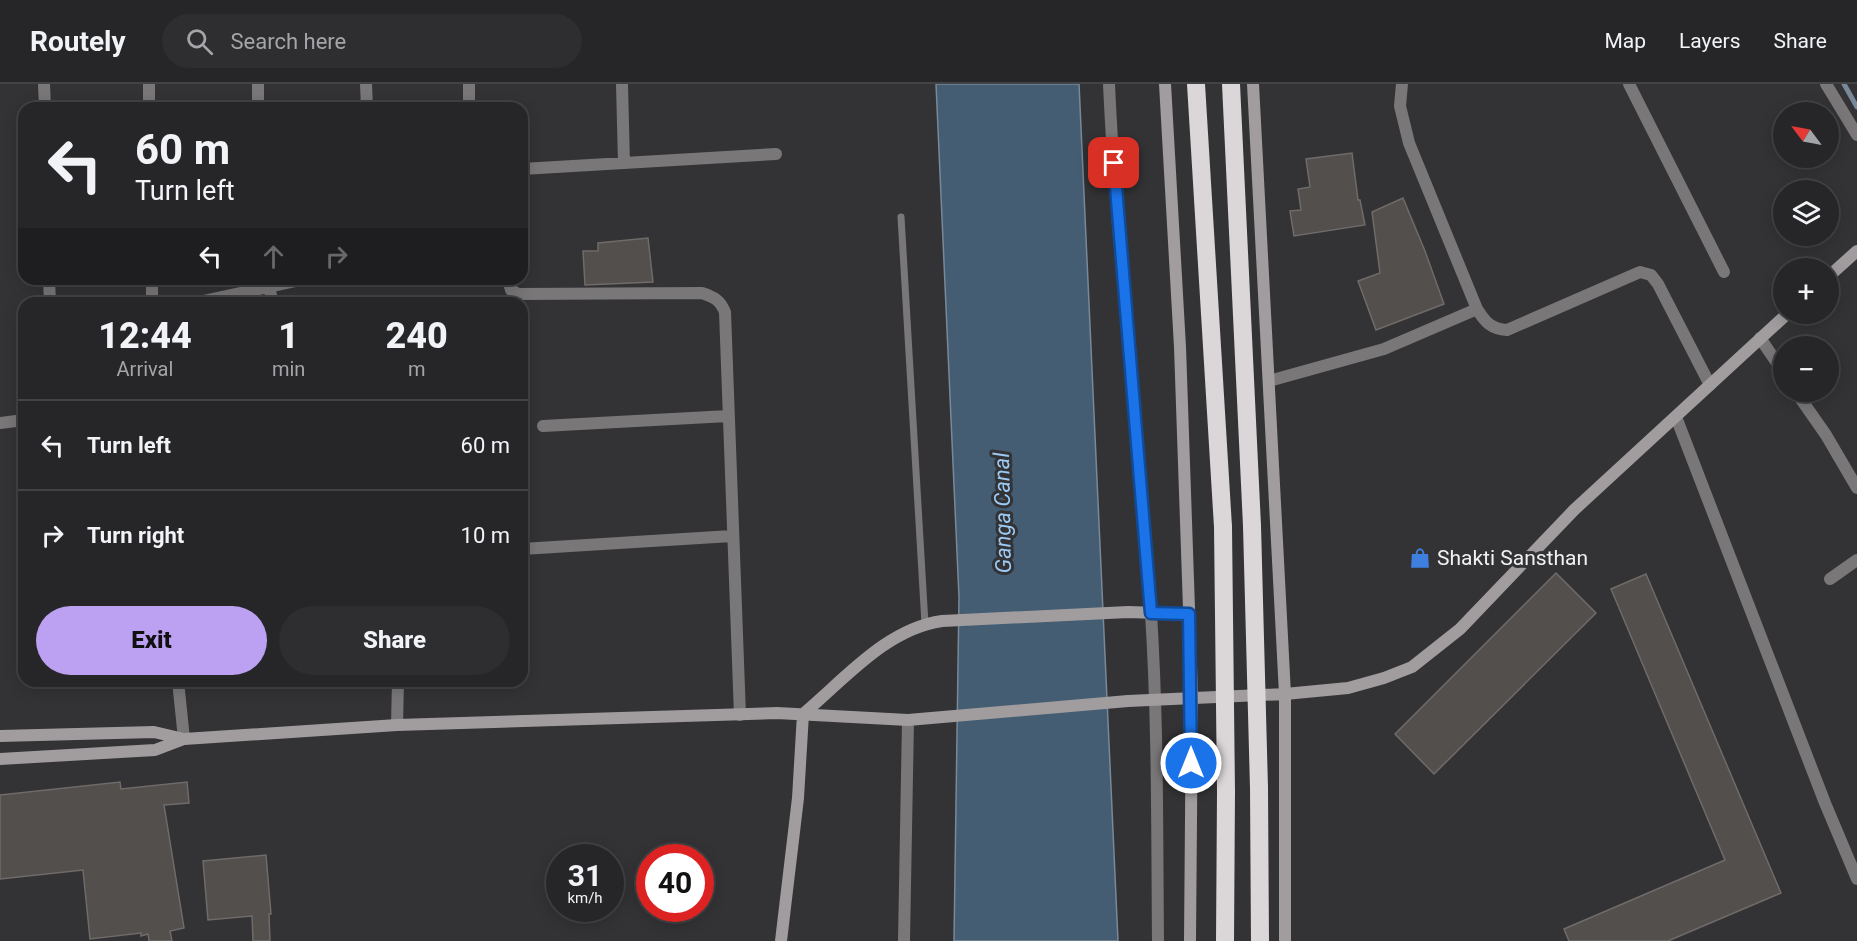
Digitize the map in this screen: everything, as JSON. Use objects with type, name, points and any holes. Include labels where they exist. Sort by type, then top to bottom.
[{"type":"highway","points":[[1196,84],[1223,527],[1225,941]]},
{"type":"highway","points":[[1231,84],[1252,526],[1259,788],[1260,941]]},
{"type":"main road","points":[[1165,84],[1180,347],[1192,696],[1190,941]]},
{"type":"main road","points":[[1253,84],[1285,694],[1285,941]]},
{"type":"main road","points":[[1839,268],[1856,255]]},
{"type":"main road","points":[[0,736],[154,732],[184,739],[397,725],[740,715],[803,714],[908,720],[942,715],[1192,696],[1285,694],[1348,688],[1412,667],[1460,629],[1574,510],[1776,324]]},
{"type":"main road","points":[[781,941],[798,798],[803,714],[877,650],[901,633],[942,621],[1128,612],[1189,614]]},
{"type":"main road","points":[[0,759],[155,750],[184,739]]},
{"type":"street","points":[[44,84],[45,102]]},
{"type":"street","points":[[149,84],[149,102]]},
{"type":"street","points":[[258,84],[258,102]]},
{"type":"street","points":[[366,84],[367,102]]},
{"type":"street","points":[[469,84],[469,102]]},
{"type":"street","points":[[622,84],[624,163]]},
{"type":"street","points":[[1109,84],[1156,699],[1158,941]]},
{"type":"street","points":[[1402,84],[1400,106],[1409,143],[1484,321],[1494,329],[1507,330],[1629,275],[1640,272],[1651,275],[1658,284],[1710,386]]},
{"type":"street","points":[[1629,84],[1724,272]]},
{"type":"street","points":[[1826,84],[1857,135]]},
{"type":"street","points":[[528,169],[776,154]]},
{"type":"street","points":[[216,297],[260,285]]},
{"type":"street","points":[[510,285],[511,290],[518,294],[702,293],[722,303],[725,312],[740,715]]},
{"type":"street","points":[[1269,381],[1384,349],[1477,309]]},
{"type":"street","points":[[1760,338],[1773,357]]},
{"type":"street","points":[[1802,402],[1857,488]]},
{"type":"street","points":[[543,426],[728,416]]},
{"type":"street","points":[[1676,417],[1857,879]]},
{"type":"street","points":[[0,423],[18,421]]},
{"type":"street","points":[[528,549],[732,536]]},
{"type":"street","points":[[1830,579],[1857,560]]},
{"type":"street","points":[[179,687],[184,739]]},
{"type":"street","points":[[397,725],[398,687]]},
{"type":"street","points":[[904,941],[908,720]]},
{"type":"lane","points":[[901,218],[926,624]]},
{"type":"water","name":"Ganga Canal","points":[[936,84],[1079,84],[1118,941],[954,941],[959,597]]},
{"type":"building","points":[[1352,153],[1358,200],[1360,200],[1365,225],[1294,236],[1290,211],[1301,210],[1298,189],[1310,187],[1306,159]]},
{"type":"building","points":[[1403,198],[1444,304],[1376,330],[1358,281],[1380,273],[1372,212]]},
{"type":"building","points":[[648,238],[653,282],[585,285],[583,251],[598,251],[598,243]]},
{"type":"building","points":[[1556,573],[1596,613],[1434,774],[1395,734]]},
{"type":"building","points":[[1646,574],[1781,893],[1668,941],[1569,941],[1564,929],[1725,860],[1611,589]]},
{"type":"building","points":[[120,782],[121,789],[187,782],[189,803],[164,805],[184,928],[170,931],[172,941],[149,941],[148,934],[141,936],[141,933],[90,939],[83,870],[0,879],[0,795]]},
{"type":"building","points":[[266,855],[271,914],[269,914],[270,941],[253,941],[252,916],[208,920],[203,861]]},
{"type":"waterway","points":[[1844,84],[1857,107]]},
{"type":"place","name":"Shakti Sansthan","points":[[1420,558]]},
{"type":"route","points":[[1114,163],[1151,613],[1189,614],[1192,696],[1191,763]]}]
